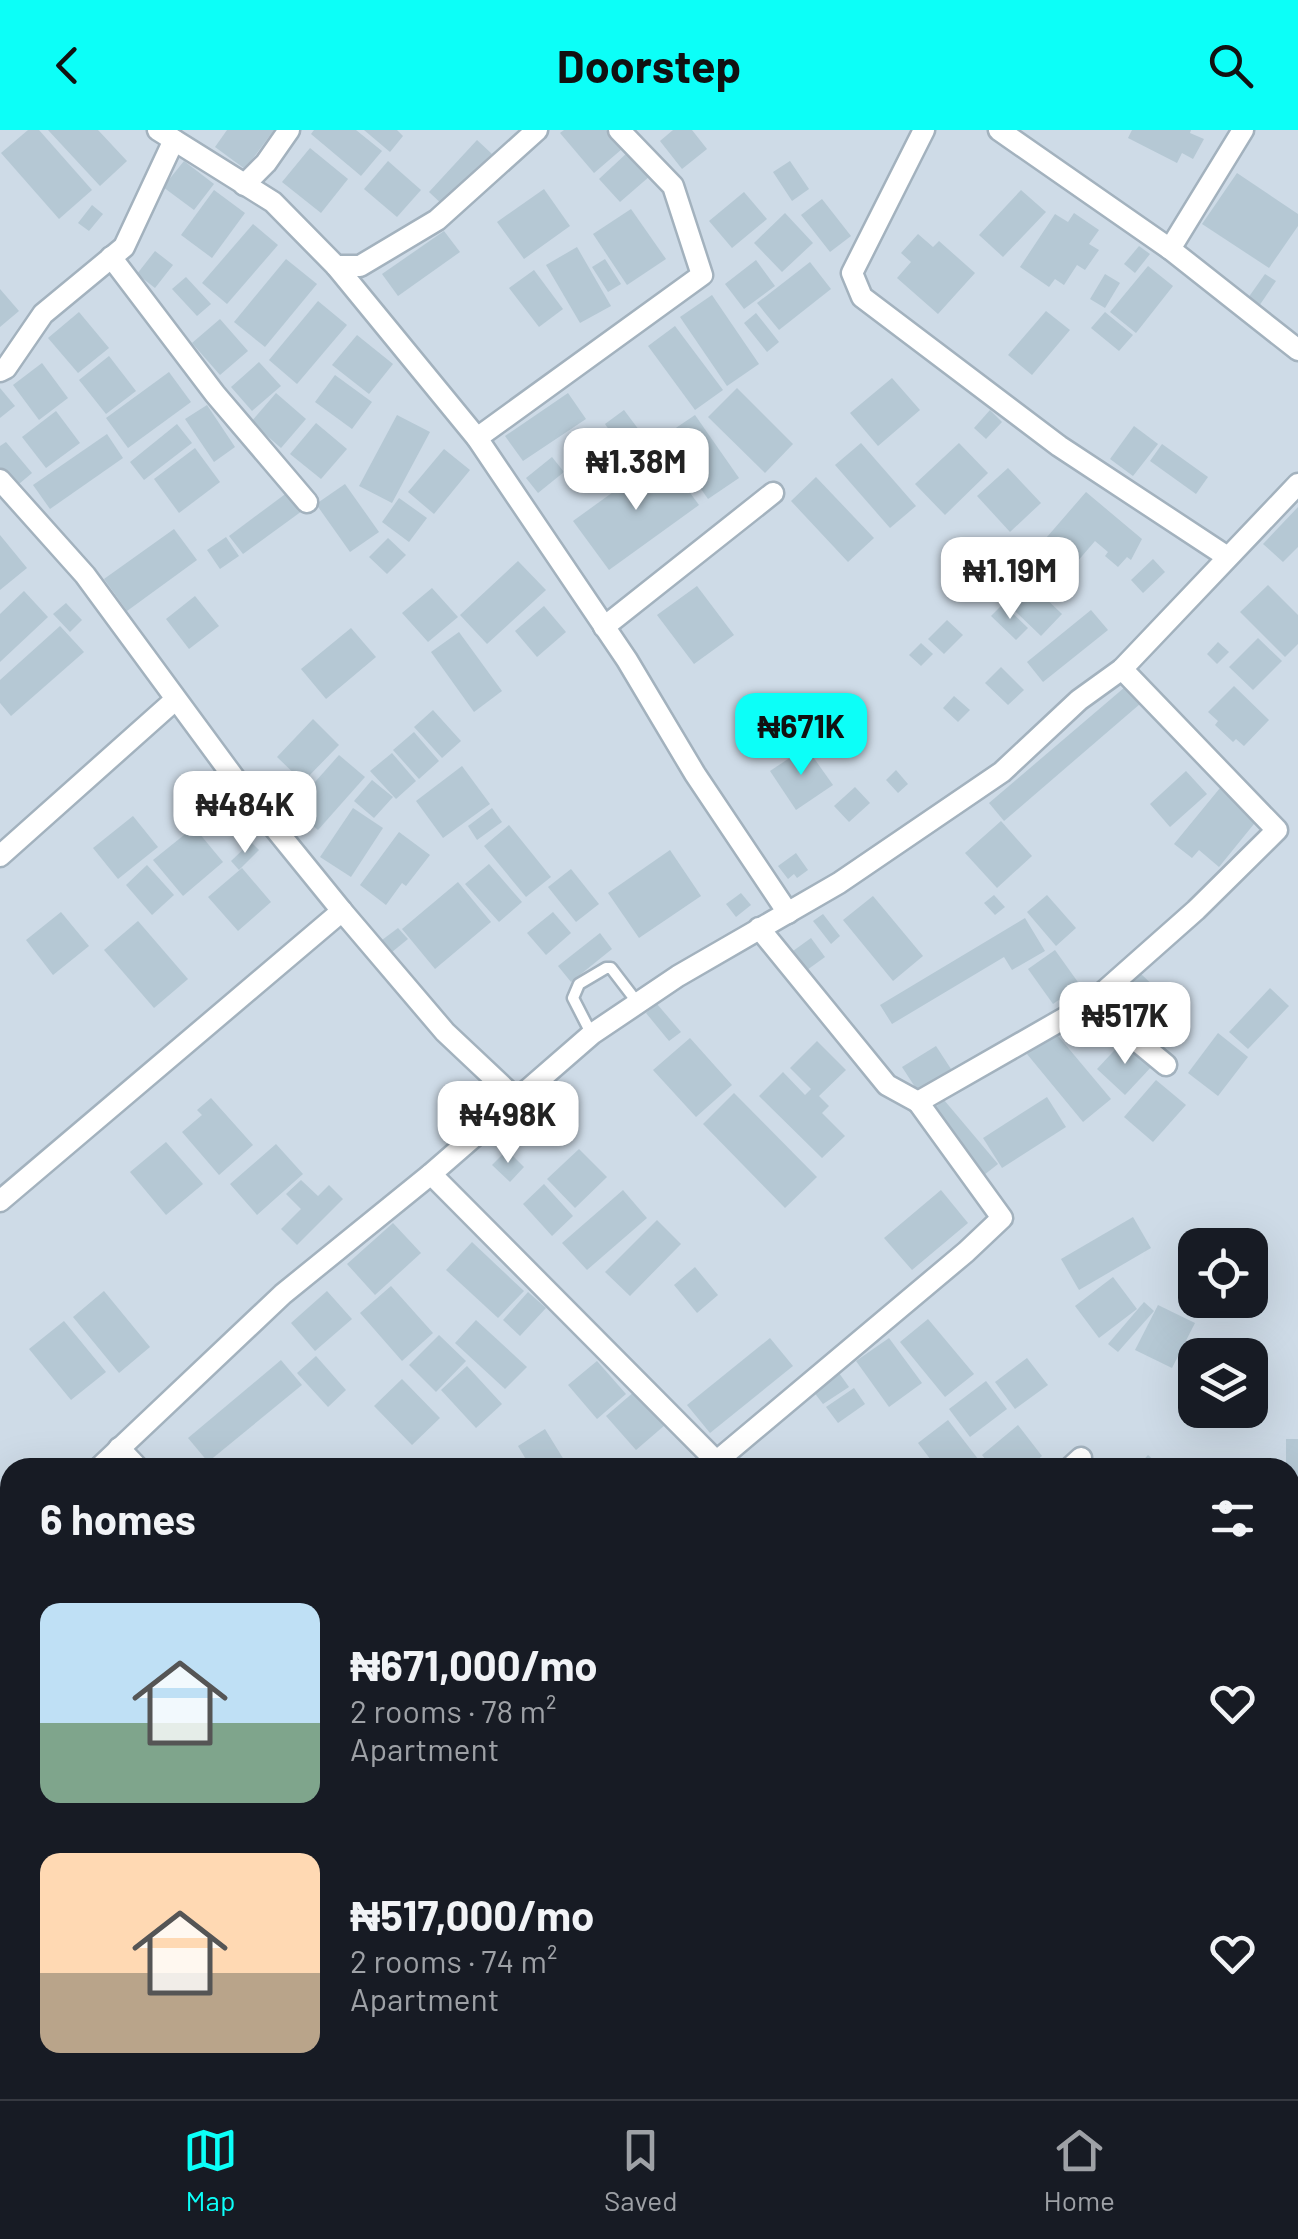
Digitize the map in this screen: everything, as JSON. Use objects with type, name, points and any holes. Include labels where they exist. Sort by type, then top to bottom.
[{"type":"street","points":[[244,185],[266,163],[289,130]]},
{"type":"street","points":[[336,266],[360,266],[436,220],[537,130]]},
{"type":"street","points":[[478,438],[702,275],[673,186],[619,130]]},
{"type":"street","points":[[924,130],[852,273],[862,297],[1059,446],[1226,556]]},
{"type":"street","points":[[998,130],[1170,248],[1298,350]]},
{"type":"street","points":[[1170,248],[1242,130]]},
{"type":"street","points":[[0,371],[43,314],[124,247],[166,135],[273,202],[336,266],[478,438],[788,912]]},
{"type":"street","points":[[111,257],[215,394],[307,502]]},
{"type":"street","points":[[0,480],[85,575],[238,783],[342,910],[445,1032],[515,1098]]},
{"type":"street","points":[[108,1458],[283,1294],[431,1174],[592,1034],[637,1002],[905,841],[1002,772],[1079,700],[1122,669],[1226,556],[1296,489]]},
{"type":"street","points":[[604,627],[773,492]]},
{"type":"street","points":[[918,1102],[1090,1002],[1196,910],[1276,830],[1122,669]]},
{"type":"street","points":[[0,856],[176,700]]},
{"type":"street","points":[[0,1201],[342,910]]},
{"type":"street","points":[[727,1458],[1002,1218],[918,1102],[887,1085],[759,928]]},
{"type":"street","points":[[1090,1002],[1166,1065]]},
{"type":"street","points":[[431,1174],[714,1458]]},
{"type":"street","points":[[119,1448],[128,1458]]},
{"type":"lane","points":[[592,1034],[573,998],[578,984],[611,968],[637,1002]]},
{"type":"shaded area","points":[[0,130],[1298,130],[1298,1458],[0,1458]]},
{"type":"building","points":[[28,130],[39,130],[92,190],[59,219],[1,153]]},
{"type":"building","points":[[48,130],[98,130],[127,161],[100,186]]},
{"type":"building","points":[[227,130],[274,130],[245,169],[215,147]]},
{"type":"building","points":[[314,130],[356,130],[382,151],[361,176],[311,134]]},
{"type":"building","points":[[364,130],[397,130],[403,136],[390,152]]},
{"type":"building","points":[[606,130],[622,149],[594,173],[560,133]]},
{"type":"building","points":[[673,130],[692,130],[707,149],[682,169],[660,141]]},
{"type":"building","points":[[1132,130],[1191,130],[1190,133],[1204,139],[1193,159],[1182,153],[1177,163],[1128,138]]},
{"type":"building","points":[[477,140],[492,154],[444,206],[429,192]]},
{"type":"building","points":[[310,148],[348,179],[321,213],[282,182]]},
{"type":"building","points":[[628,152],[650,176],[620,202],[599,179]]},
{"type":"building","points":[[184,161],[214,184],[194,210],[163,187]]},
{"type":"building","points":[[388,161],[421,190],[397,217],[364,189]]},
{"type":"building","points":[[790,161],[809,189],[792,201],[773,172]]},
{"type":"building","points":[[1237,173],[1298,214],[1298,226],[1269,268],[1202,224]]},
{"type":"building","points":[[544,189],[570,226],[524,259],[497,222]]},
{"type":"building","points":[[214,190],[245,213],[212,258],[181,235]]},
{"type":"building","points":[[1021,190],[1046,212],[1003,257],[979,235]]},
{"type":"building","points":[[744,192],[767,219],[732,248],[709,221]]},
{"type":"building","points":[[822,199],[851,236],[830,252],[801,215]]},
{"type":"building","points":[[92,205],[103,214],[89,231],[78,223]]},
{"type":"building","points":[[631,209],[666,259],[627,285],[593,234]]},
{"type":"building","points":[[785,213],[813,243],[782,272],[754,243]]},
{"type":"building","points":[[1074,213],[1099,230],[1089,244],[1099,250],[1085,270],[1077,265],[1064,285],[1055,279],[1049,287],[1020,267],[1055,214],[1068,222]]},
{"type":"building","points":[[253,224],[278,245],[227,304],[202,283]]},
{"type":"building","points":[[444,231],[460,252],[398,296],[382,274]]},
{"type":"building","points":[[918,234],[933,247],[939,241],[975,273],[938,314],[897,278],[911,262],[901,253]]},
{"type":"building","points":[[1139,246],[1150,254],[1135,273],[1124,264]]},
{"type":"building","points":[[577,247],[611,306],[580,323],[546,265]]},
{"type":"building","points":[[155,251],[173,265],[155,288],[137,274]]},
{"type":"building","points":[[286,259],[317,284],[265,347],[234,322]]},
{"type":"building","points":[[605,259],[621,284],[608,292],[592,267]]},
{"type":"building","points":[[756,260],[775,286],[744,309],[725,284]]},
{"type":"building","points":[[810,262],[831,289],[779,330],[757,303]]},
{"type":"building","points":[[1148,266],[1173,286],[1136,333],[1110,312]]},
{"type":"building","points":[[534,270],[563,309],[539,327],[509,288]]},
{"type":"building","points":[[1105,274],[1120,283],[1105,308],[1090,299]]},
{"type":"building","points":[[1265,274],[1276,281],[1259,306],[1248,298]]},
{"type":"building","points":[[186,277],[211,304],[197,316],[172,289]]},
{"type":"building","points":[[0,289],[19,311],[0,327]]},
{"type":"building","points":[[712,295],[759,364],[727,386],[680,317]]},
{"type":"building","points":[[318,301],[347,325],[297,384],[269,360]]},
{"type":"building","points":[[1046,311],[1070,330],[1032,375],[1008,355]]},
{"type":"building","points":[[79,312],[109,348],[78,373],[48,338]]},
{"type":"building","points":[[1105,312],[1133,335],[1119,351],[1091,328]]},
{"type":"building","points":[[756,313],[779,342],[767,352],[744,323]]},
{"type":"building","points":[[220,319],[248,351],[220,375],[192,343]]},
{"type":"building","points":[[675,326],[723,390],[695,410],[648,346]]},
{"type":"building","points":[[357,335],[393,364],[369,394],[332,365]]},
{"type":"building","points":[[109,356],[136,391],[106,414],[79,380]]},
{"type":"building","points":[[259,362],[281,386],[252,411],[231,387]]},
{"type":"building","points":[[42,363],[68,398],[39,420],[13,385]]},
{"type":"building","points":[[169,372],[191,402],[128,448],[106,418]]},
{"type":"building","points":[[335,375],[372,402],[352,429],[315,402]]},
{"type":"building","points":[[892,378],[920,410],[878,446],[850,413]]},
{"type":"building","points":[[0,388],[15,406],[0,418]]},
{"type":"building","points":[[737,388],[793,444],[765,473],[708,417]]},
{"type":"building","points":[[276,393],[306,419],[281,448],[251,422]]},
{"type":"building","points":[[568,393],[586,419],[523,461],[505,436]]},
{"type":"building","points":[[207,405],[235,447],[214,462],[185,419]]},
{"type":"building","points":[[624,410],[648,442],[628,457],[605,424]]},
{"type":"building","points":[[990,410],[1002,422],[986,439],[974,428]]},
{"type":"building","points":[[56,411],[80,443],[46,468],[22,437]]},
{"type":"building","points":[[397,415],[430,432],[392,503],[359,486]]},
{"type":"building","points":[[695,415],[739,478],[708,499],[664,436]]},
{"type":"building","points":[[316,423],[347,449],[321,479],[290,454]]},
{"type":"building","points":[[177,424],[192,443],[144,480],[130,462]]},
{"type":"building","points":[[1134,426],[1158,444],[1133,476],[1110,459]]},
{"type":"building","points":[[107,434],[123,458],[50,509],[33,485]]},
{"type":"building","points":[[6,442],[32,473],[13,489],[0,474],[0,446]]},
{"type":"building","points":[[861,443],[916,506],[890,528],[835,465]]},
{"type":"building","points":[[959,443],[988,473],[945,515],[915,484]]},
{"type":"building","points":[[1162,444],[1208,477],[1196,494],[1150,461]]},
{"type":"building","points":[[195,448],[220,482],[179,513],[154,479]]},
{"type":"building","points":[[444,449],[470,470],[434,514],[408,492]]},
{"type":"building","points":[[663,456],[699,505],[609,570],[573,521]]},
{"type":"building","points":[[552,457],[564,472],[538,493],[526,478]]},
{"type":"building","points":[[1008,468],[1041,503],[1010,532],[977,496]]},
{"type":"building","points":[[816,477],[874,538],[848,562],[791,501]]},
{"type":"building","points":[[345,484],[379,532],[350,552],[316,504]]},
{"type":"building","points":[[288,492],[302,511],[243,554],[229,536]]},
{"type":"building","points":[[1086,492],[1142,539],[1131,560],[1127,557],[1118,567],[1095,541],[1064,577],[1034,552]]},
{"type":"building","points":[[399,498],[427,518],[409,542],[382,522]]},
{"type":"building","points":[[1298,507],[1298,547],[1283,562],[1263,544]]},
{"type":"building","points":[[174,529],[197,560],[127,611],[104,579]]},
{"type":"building","points":[[0,535],[27,568],[0,590]]},
{"type":"building","points":[[226,537],[239,556],[220,569],[207,550]]},
{"type":"building","points":[[388,538],[406,555],[387,574],[369,557]]},
{"type":"building","points":[[1153,559],[1165,572],[1143,593],[1131,580]]},
{"type":"building","points":[[518,561],[546,590],[487,644],[460,615]]},
{"type":"building","points":[[1015,569],[1062,614],[1041,636],[994,591]]},
{"type":"building","points":[[1268,585],[1298,615],[1298,644],[1285,657],[1240,612]]},
{"type":"building","points":[[697,586],[734,635],[694,664],[657,615]]},
{"type":"building","points":[[432,588],[458,617],[428,642],[402,613]]},
{"type":"building","points":[[24,591],[48,617],[0,662],[0,614]]},
{"type":"building","points":[[195,596],[219,626],[189,649],[166,619]]},
{"type":"building","points":[[66,603],[82,620],[70,632],[53,614]]},
{"type":"building","points":[[1003,604],[1028,628],[1016,640],[991,616]]},
{"type":"building","points":[[544,606],[566,632],[537,657],[515,631]]},
{"type":"building","points":[[1091,610],[1108,630],[1043,682],[1027,662]]},
{"type":"building","points":[[947,620],[963,635],[944,654],[928,639]]},
{"type":"building","points":[[60,626],[84,652],[11,716],[0,703],[0,680]]},
{"type":"building","points":[[351,628],[376,657],[326,699],[301,669]]},
{"type":"building","points":[[459,632],[502,691],[474,712],[431,652]]},
{"type":"building","points":[[1258,638],[1282,661],[1253,690],[1229,667]]},
{"type":"building","points":[[1218,642],[1229,652],[1217,664],[1207,654]]},
{"type":"building","points":[[921,643],[933,654],[921,666],[909,655]]},
{"type":"building","points":[[1001,667],[1024,690],[1008,705],[985,683]]},
{"type":"building","points":[[1234,686],[1269,720],[1244,746],[1236,739],[1233,742],[1215,725],[1218,721],[1208,712]]},
{"type":"building","points":[[1125,687],[1140,704],[1004,821],[989,803]]},
{"type":"building","points":[[954,696],[970,710],[958,722],[943,708]]},
{"type":"building","points":[[433,710],[461,741],[442,758],[414,727]]},
{"type":"building","points":[[313,719],[339,745],[303,782],[277,757]]},
{"type":"building","points":[[414,732],[439,761],[419,779],[393,750]]},
{"type":"building","points":[[806,747],[833,785],[796,810],[770,771]]},
{"type":"building","points":[[392,753],[416,781],[396,799],[370,771]]},
{"type":"building","points":[[339,755],[365,777],[318,830],[292,808]]},
{"type":"building","points":[[462,766],[490,804],[443,838],[416,801]]},
{"type":"building","points":[[896,770],[908,784],[898,793],[886,780]]},
{"type":"building","points":[[1186,771],[1207,794],[1170,827],[1150,804]]},
{"type":"building","points":[[372,780],[393,797],[374,818],[354,801]]},
{"type":"building","points":[[855,787],[870,803],[849,822],[834,806]]},
{"type":"building","points":[[1220,788],[1258,819],[1219,867],[1199,850],[1192,858],[1174,844]]},
{"type":"building","points":[[353,808],[383,828],[351,877],[320,857]]},
{"type":"building","points":[[492,808],[502,822],[477,840],[468,826]]},
{"type":"building","points":[[133,816],[158,847],[118,879],[93,848]]},
{"type":"building","points":[[1001,821],[1032,856],[997,888],[965,853]]},
{"type":"building","points":[[509,825],[551,877],[526,897],[484,846]]},
{"type":"building","points":[[194,827],[223,862],[183,896],[153,860]]},
{"type":"building","points":[[399,832],[430,855],[386,905],[360,885]]},
{"type":"building","points":[[251,842],[259,850],[239,870],[231,861]]},
{"type":"building","points":[[670,850],[701,896],[639,938],[608,893]]},
{"type":"building","points":[[796,853],[808,870],[788,879],[778,866]]},
{"type":"building","points":[[489,864],[522,902],[499,922],[465,884]]},
{"type":"building","points":[[147,865],[174,895],[152,915],[126,885]]},
{"type":"building","points":[[242,868],[271,902],[238,931],[208,897]]},
{"type":"building","points":[[571,869],[599,904],[576,922],[548,887]]},
{"type":"building","points":[[458,882],[491,922],[435,969],[402,929]]},
{"type":"building","points":[[741,893],[751,905],[736,917],[726,904]]},
{"type":"building","points":[[994,895],[1005,907],[995,915],[984,903]]},
{"type":"building","points":[[1047,895],[1076,928],[1056,946],[1027,912]]},
{"type":"building","points":[[873,896],[923,956],[893,981],[843,920]]},
{"type":"building","points":[[61,912],[89,946],[53,975],[26,940]]},
{"type":"building","points":[[553,912],[571,933],[546,955],[527,933]]},
{"type":"building","points":[[823,914],[840,936],[831,944],[813,921]]},
{"type":"building","points":[[1025,918],[1045,951],[1012,970],[1004,957],[892,1024],[880,1005]]},
{"type":"building","points":[[138,921],[188,979],[154,1008],[104,950]]},
{"type":"building","points":[[398,928],[408,939],[392,952],[382,940]]},
{"type":"building","points":[[600,933],[612,949],[571,982],[558,966]]},
{"type":"building","points":[[811,938],[825,957],[807,970],[793,951]]},
{"type":"building","points":[[1055,950],[1080,985],[1053,1004],[1028,969]]},
{"type":"building","points":[[1141,974],[1179,1010],[1156,1035],[1117,1000]]},
{"type":"building","points":[[1270,988],[1289,1006],[1248,1049],[1229,1032]]},
{"type":"building","points":[[657,1004],[681,1032],[669,1041],[646,1013]]},
{"type":"building","points":[[1054,1031],[1111,1099],[1083,1122],[1027,1054]]},
{"type":"building","points":[[1218,1033],[1248,1057],[1218,1096],[1188,1073]]},
{"type":"building","points":[[690,1038],[732,1085],[696,1117],[653,1070]]},
{"type":"building","points":[[1125,1039],[1153,1065],[1125,1095],[1097,1069]]},
{"type":"building","points":[[817,1041],[846,1070],[819,1096],[829,1106],[822,1113],[845,1136],[822,1158],[759,1096],[783,1072],[805,1095],[811,1089],[790,1068]]},
{"type":"building","points":[[936,1046],[951,1069],[917,1090],[902,1067]]},
{"type":"building","points":[[1156,1080],[1186,1105],[1153,1142],[1124,1117]]},
{"type":"building","points":[[734,1093],[817,1177],[785,1208],[703,1124]]},
{"type":"building","points":[[1047,1097],[1066,1127],[1002,1168],[983,1138]]},
{"type":"building","points":[[211,1098],[253,1145],[219,1175],[182,1132],[202,1115],[197,1110]]},
{"type":"building","points":[[944,1100],[998,1164],[984,1175],[931,1111]]},
{"type":"building","points":[[166,1142],[203,1184],[166,1215],[130,1172]]},
{"type":"building","points":[[276,1144],[303,1174],[257,1215],[230,1184]]},
{"type":"building","points":[[579,1149],[607,1177],[575,1208],[547,1179]]},
{"type":"building","points":[[507,1150],[524,1167],[510,1182],[492,1165]]},
{"type":"building","points":[[301,1180],[318,1196],[329,1185],[343,1199],[297,1245],[281,1229],[301,1209],[286,1194]]},
{"type":"building","points":[[544,1184],[573,1216],[552,1236],[523,1204]]},
{"type":"building","points":[[623,1190],[647,1218],[587,1270],[562,1243]]},
{"type":"building","points":[[941,1190],[968,1223],[912,1270],[884,1238]]},
{"type":"building","points":[[1133,1217],[1151,1248],[1079,1290],[1061,1259]]},
{"type":"building","points":[[657,1220],[681,1244],[630,1296],[605,1272]]},
{"type":"building","points":[[393,1223],[421,1253],[375,1295],[347,1264]]},
{"type":"building","points":[[472,1242],[524,1291],[498,1318],[446,1270]]},
{"type":"building","points":[[695,1267],[718,1295],[697,1313],[674,1285]]},
{"type":"building","points":[[1113,1277],[1137,1309],[1099,1338],[1075,1306]]},
{"type":"building","points":[[391,1286],[433,1333],[402,1361],[360,1313]]},
{"type":"building","points":[[104,1291],[150,1347],[119,1373],[73,1317]]},
{"type":"building","points":[[327,1291],[352,1319],[315,1351],[291,1323]]},
{"type":"building","points":[[528,1292],[546,1308],[520,1336],[503,1320]]},
{"type":"building","points":[[1144,1302],[1154,1311],[1118,1352],[1108,1344]]},
{"type":"building","points":[[1158,1305],[1195,1323],[1187,1338],[1178,1338],[1178,1356],[1172,1368],[1135,1350]]},
{"type":"building","points":[[928,1319],[974,1374],[945,1397],[900,1342]]},
{"type":"building","points":[[476,1320],[527,1367],[505,1389],[455,1343]]},
{"type":"building","points":[[64,1321],[106,1372],[71,1400],[29,1349]]},
{"type":"building","points":[[439,1335],[466,1361],[436,1392],[409,1365]]},
{"type":"building","points":[[770,1338],[793,1366],[710,1433],[687,1405]]},
{"type":"building","points":[[889,1338],[922,1383],[889,1407],[856,1361]]},
{"type":"building","points":[[316,1356],[346,1390],[328,1407],[297,1373]]},
{"type":"building","points":[[1027,1358],[1048,1385],[1015,1409],[995,1382]]},
{"type":"building","points":[[281,1360],[302,1385],[213,1458],[205,1458],[188,1438]]},
{"type":"building","points":[[597,1361],[626,1394],[597,1419],[568,1385]]},
{"type":"building","points":[[467,1366],[502,1404],[476,1428],[441,1390]]},
{"type":"building","points":[[839,1373],[849,1387],[823,1404],[813,1391]]},
{"type":"building","points":[[402,1379],[440,1418],[412,1445],[374,1406]]},
{"type":"building","points":[[986,1381],[1007,1409],[970,1437],[949,1409]]},
{"type":"building","points":[[854,1388],[865,1404],[838,1423],[826,1407]]},
{"type":"building","points":[[635,1391],[665,1425],[636,1450],[606,1416]]},
{"type":"building","points":[[948,1420],[977,1458],[929,1458],[918,1443]]},
{"type":"building","points":[[1018,1425],[1042,1456],[984,1458],[982,1455]]},
{"type":"building","points":[[545,1429],[563,1458],[525,1458],[518,1446]]},
{"type":"building","points":[[1286,1439],[1298,1439],[1298,1458],[1286,1458]]}]
